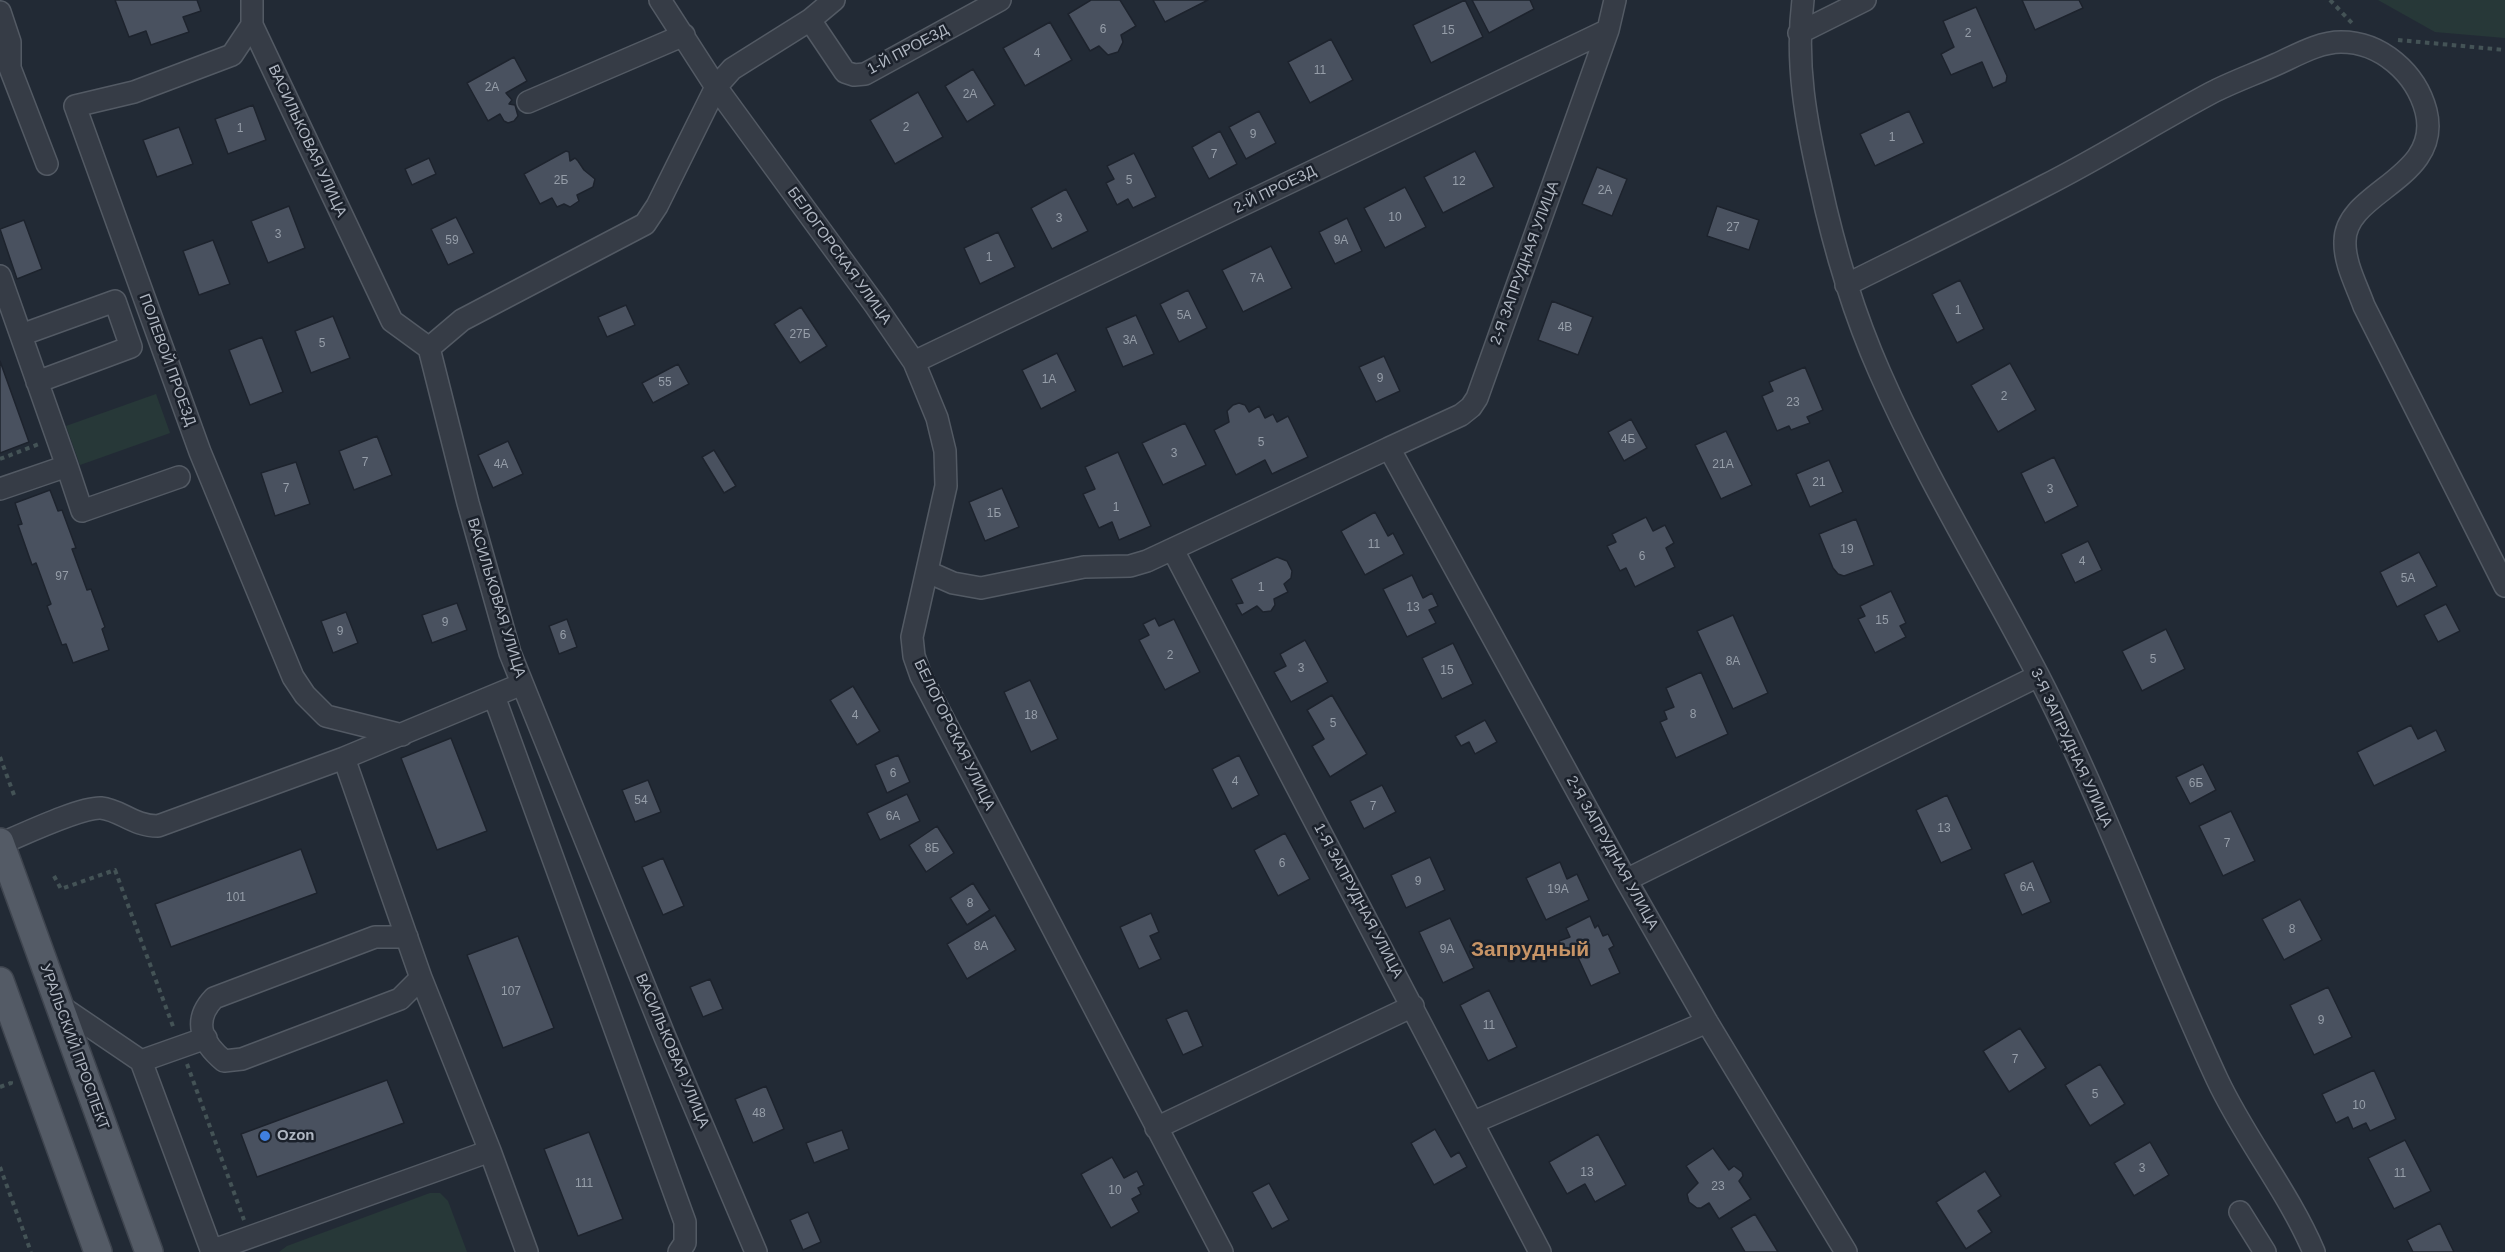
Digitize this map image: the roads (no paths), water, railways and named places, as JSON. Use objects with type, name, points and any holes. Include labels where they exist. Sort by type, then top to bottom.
[{"type":"main road","name":"УРАЛЬСКИЙ ПРОСПЕКТ","points":[[0,843],[149,1252]]},
{"type":"main road","points":[[0,981],[98,1252]]},
{"type":"street","points":[[252,0],[252,25]]},
{"type":"street","name":"БЕЛОГОРСКАЯ УЛИЦА","points":[[660,0],[716,87],[914,362],[937,418],[945,451],[946,486],[912,637],[914,656],[921,676],[1222,1252]]},
{"type":"street","points":[[429,348],[462,320],[645,224],[657,206],[716,87],[732,69],[810,20],[834,0]]},
{"type":"street","name":"1-Й ПРОЕЗД","points":[[810,20],[845,72],[854,75],[864,74],[1000,0]]},
{"type":"street","points":[[1608,30],[1615,0]]},
{"type":"street","name":"3-Я ЗАПРУДНАЯ УЛИЦА","points":[[1803,0],[1799,33],[1800,78],[1805,115],[1825,207],[1846,285],[1879,372],[1943,502],[2038,676],[2072,744],[2177,994],[2224,1095],[2282,1189],[2314,1252]]},
{"type":"street","points":[[1799,33],[1865,0]]},
{"type":"street","points":[[0,12],[10,42],[10,68],[47,164]]},
{"type":"street","name":"ВАСИЛЬКОВАЯ УЛИЦА","points":[[252,25],[392,321],[429,348],[468,504],[510,653],[756,1252]]},
{"type":"street","name":"ПОЛЕВОЙ ПРОЕЗД","points":[[252,25],[232,55],[134,92],[75,106],[200,452],[294,677],[304,695],[326,716],[402,735]]},
{"type":"street","name":"2-Й ПРОЕЗД","points":[[914,362],[1608,30]]},
{"type":"street","name":"2-Я ЗАПРУДНАЯ УЛИЦА","points":[[928,572],[953,583],[981,588],[1084,567],[1130,566],[1173,550],[1461,415],[1472,407],[1608,30]]},
{"type":"street","points":[[528,102],[684,35]]},
{"type":"street","points":[[1846,285],[2046,185],[2213,92],[2310,49],[2338,41],[2353,42],[2387,56],[2406,71],[2415,83],[2426,112],[2428,128],[2419,154],[2402,176],[2356,214],[2347,228],[2344,241],[2348,263],[2364,306],[2505,586]]},
{"type":"street","points":[[0,276],[82,511],[179,477]]},
{"type":"street","points":[[21,335],[115,301],[131,347],[37,382]]},
{"type":"street","name":"2-Я ЗАПРУДНАЯ УЛИЦА","points":[[1389,448],[1626,880],[1707,1022],[1846,1252]]},
{"type":"street","points":[[0,489],[67,466]]},
{"type":"street","name":"1-Я ЗАПРУДНАЯ УЛИЦА","points":[[1173,550],[1540,1252]]},
{"type":"street","points":[[1626,880],[2038,676]]},
{"type":"street","points":[[0,843],[77,812],[100,808],[143,826],[158,826],[344,758],[522,684]]},
{"type":"street","points":[[494,696],[685,1222],[685,1244],[679,1252]]},
{"type":"street","points":[[344,758],[421,978],[490,1151],[526,1252]]},
{"type":"street","points":[[408,937],[390,935],[375,937],[214,998],[206,1007],[201,1019],[206,1038],[211,1051],[224,1061],[242,1059],[400,999],[421,978]]},
{"type":"street","points":[[60,1006],[141,1061],[212,1251],[490,1151]]},
{"type":"street","points":[[1156,1128],[1413,1006]]},
{"type":"street","points":[[1474,1122],[1707,1022]]},
{"type":"street","points":[[141,1061],[206,1038]]},
{"type":"street","points":[[2240,1212],[2265,1252]]},
{"type":"place","name":"Ozon","points":[[265,1136]]},
{"type":"district","name":"Запрудный","points":[[1530,950]]}]
